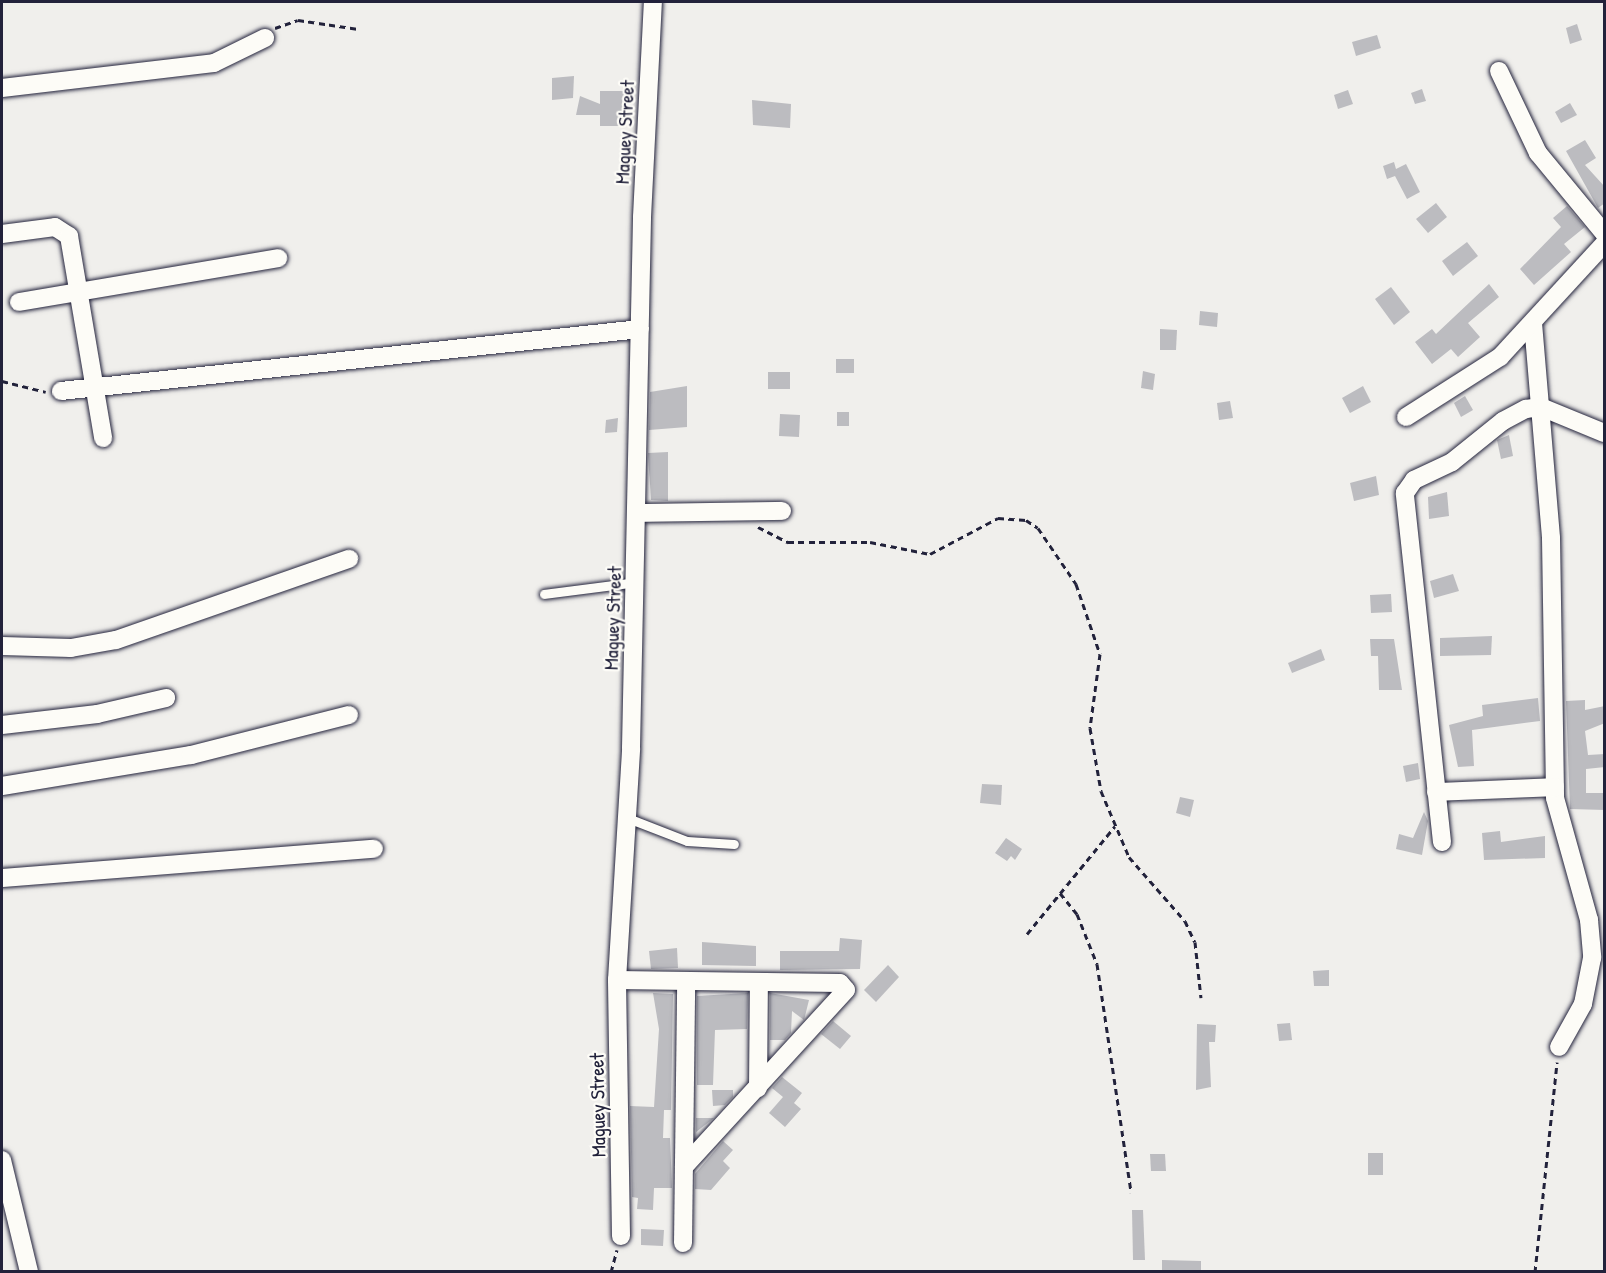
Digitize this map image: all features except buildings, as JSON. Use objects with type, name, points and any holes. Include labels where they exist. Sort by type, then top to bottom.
[{"type":"street","name":"Maguey Street","points":[[621,1236],[617,980],[639,513],[640,329],[653,2]]},
{"type":"street","points":[[2,88],[214,63],[265,38]]},
{"type":"street","points":[[1499,71],[1538,153],[1605,233]]},
{"type":"street","points":[[2,234],[63,229],[73,246],[103,438]]},
{"type":"street","points":[[1406,417],[1479,373],[1533,324],[1605,244]]},
{"type":"street","points":[[19,302],[278,258]]},
{"type":"street","points":[[1533,324],[1551,538],[1555,787],[1559,822],[1589,920],[1592,958],[1583,1004],[1559,1047]]},
{"type":"street","points":[[61,391],[640,329]]},
{"type":"street","points":[[1442,842],[1405,493],[1414,480],[1452,462],[1503,421],[1541,407],[1605,433]]},
{"type":"street","points":[[639,513],[782,511]]},
{"type":"street","points":[[2,646],[70,648],[116,640],[349,559]]},
{"type":"street","points":[[2,725],[97,714],[166,698]]},
{"type":"street","points":[[2,786],[191,755],[349,714]]},
{"type":"street","points":[[1436,792],[1555,787]]},
{"type":"street","points":[[2,878],[374,849]]},
{"type":"street","points":[[617,980],[840,983],[846,993],[684,1167]]},
{"type":"street","points":[[683,1243],[686,981]]},
{"type":"street","points":[[758,1088],[759,982]]},
{"type":"street","points":[[2,1160],[29,1272]]},
{"type":"lane","points":[[544,594],[636,582]]},
{"type":"lane","points":[[625,817],[687,841],[734,844]]},
{"type":"path","points":[[265,38],[289,20],[358,29]]},
{"type":"path","points":[[2,381],[29,392],[61,391]]},
{"type":"path","points":[[754,511],[758,528],[788,542],[870,542],[930,554],[998,518],[1026,520],[1038,528],[1076,584],[1094,631],[1101,671],[1090,728],[1092,756],[1115,826],[1129,857],[1185,921],[1195,942],[1201,998]]},
{"type":"path","points":[[1028,934],[1115,826]]},
{"type":"path","points":[[1060,893],[1086,930],[1097,964],[1131,1192]]},
{"type":"path","points":[[1535,1272],[1559,1047]]},
{"type":"path","points":[[612,1272],[621,1236]]}]
